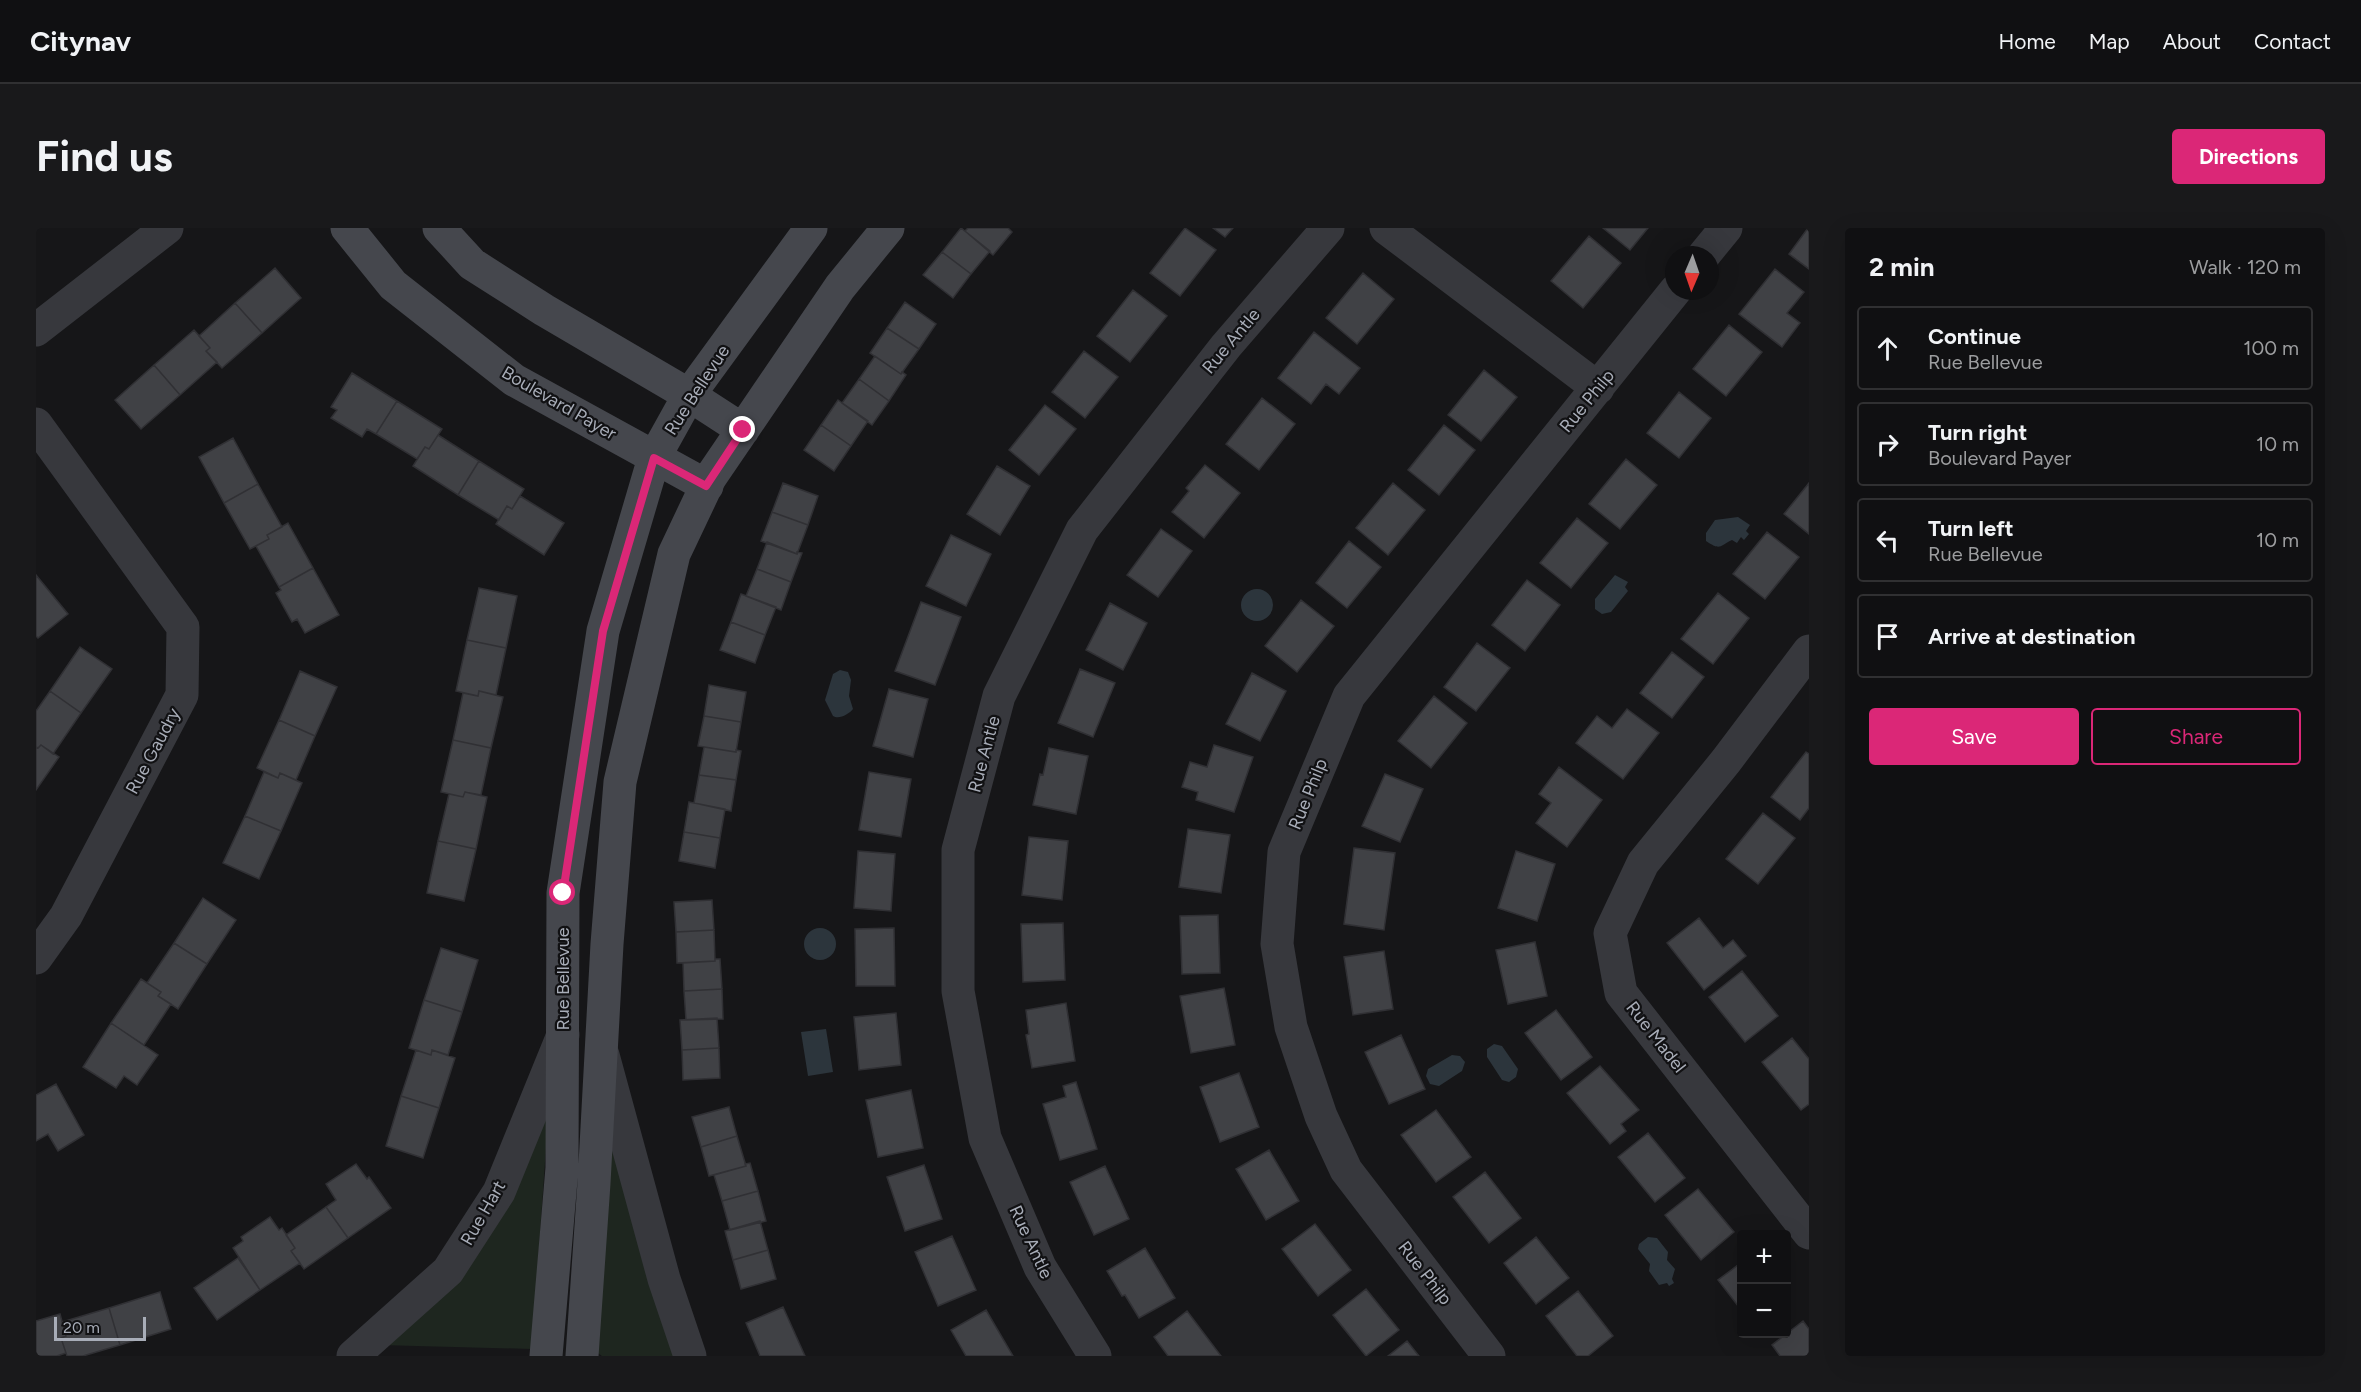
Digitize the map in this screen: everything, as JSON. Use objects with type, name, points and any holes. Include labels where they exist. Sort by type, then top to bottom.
[{"type":"street","points":[[36,330],[167,228]]},
{"type":"street","name":"Boulevard Payer","points":[[347,228],[393,285],[514,380],[706,486]]},
{"type":"street","points":[[439,228],[472,264],[544,310],[689,394],[743,430]]},
{"type":"street","name":"Rue Bellevue","points":[[546,1356],[562,1168],[563,893],[603,631],[654,458],[689,394],[812,228]]},
{"type":"street","points":[[582,1356],[620,782],[674,554],[706,486],[840,287],[888,228]]},
{"type":"street","name":"Rue Antle","points":[[1095,1356],[1040,1268],[984,1138],[958,991],[958,850],[999,696],[1082,530],[1226,346],[1328,228]]},
{"type":"street","points":[[1386,228],[1598,388]]},
{"type":"street","points":[[1711,246],[1726,228]]},
{"type":"street","name":"Rue Philp","points":[[1489,1356],[1346,1170],[1321,1116],[1291,1027],[1277,944],[1284,852],[1349,696],[1669,300]]},
{"type":"street","name":"Rue Gaudry","points":[[36,424],[183,627],[182,695],[66,916],[36,958]]},
{"type":"street","name":"Rue Madel","points":[[1809,651],[1726,762],[1642,862],[1610,933],[1622,993],[1809,1233]]},
{"type":"street","name":"Rue Hart","points":[[353,1356],[448,1271],[499,1192],[563,1035]]},
{"type":"street","points":[[601,1049],[664,1279],[690,1356]]},
{"type":"shaded area","points":[[1738,517],[1750,525],[1746,531],[1749,534],[1744,540],[1741,537],[1737,543],[1732,540],[1717,547],[1706,541],[1706,533],[1715,520]]},
{"type":"shaded area","points":[[1615,575],[1628,582],[1625,587],[1628,591],[1611,612],[1602,614],[1595,609],[1595,599]]},
{"type":"shaded area","points":[[1257,589],[1268,594],[1273,605],[1268,616],[1257,621],[1246,616],[1241,605],[1246,594]]},
{"type":"shaded area","points":[[840,670],[848,672],[851,680],[849,696],[853,709],[838,717],[833,716],[825,700],[833,674]]},
{"type":"shaded area","points":[[820,928],[831,933],[836,944],[831,955],[820,960],[809,955],[804,944],[809,933]]},
{"type":"shaded area","points":[[826,1029],[833,1072],[808,1076],[801,1032]]},
{"type":"shaded area","points":[[1494,1044],[1502,1046],[1518,1069],[1516,1077],[1509,1082],[1502,1080],[1487,1057],[1487,1049]]},
{"type":"shaded area","points":[[1452,1055],[1460,1056],[1465,1062],[1462,1071],[1439,1086],[1430,1084],[1426,1076],[1428,1069]]},
{"type":"shaded area","points":[[550,1090],[532,1349],[379,1345]]},
{"type":"shaded area","points":[[612,1134],[678,1356],[602,1356],[595,1351]]},
{"type":"shaded area","points":[[1648,1237],[1657,1238],[1668,1252],[1667,1260],[1675,1269],[1672,1279],[1674,1283],[1669,1286],[1667,1283],[1659,1285],[1649,1271],[1650,1264],[1638,1249],[1639,1244]]},
{"type":"building","points":[[961,228],[990,251],[971,274],[942,252]]},
{"type":"building","points":[[968,228],[1008,228],[1012,232],[993,255],[965,231]]},
{"type":"building","points":[[1185,228],[1216,250],[1180,296],[1150,273]]},
{"type":"building","points":[[1213,228],[1233,228],[1225,237]]},
{"type":"building","points":[[1603,228],[1648,228],[1630,250]]},
{"type":"building","points":[[1809,228],[1809,269],[1789,254]]},
{"type":"building","points":[[1589,236],[1621,263],[1583,308],[1551,281]]},
{"type":"building","points":[[942,252],[971,274],[953,298],[923,275]]},
{"type":"building","points":[[275,268],[301,298],[262,333],[235,303]]},
{"type":"building","points":[[1775,269],[1804,292],[1787,313],[1800,323],[1782,347],[1739,314]]},
{"type":"building","points":[[1363,273],[1394,299],[1357,344],[1326,318]]},
{"type":"building","points":[[1133,290],[1167,316],[1130,362],[1097,336]]},
{"type":"building","points":[[905,302],[936,324],[919,349],[887,328]]},
{"type":"building","points":[[235,303],[262,333],[222,368],[206,351],[210,348],[199,336]]},
{"type":"building","points":[[1729,325],[1762,352],[1726,396],[1693,369]]},
{"type":"building","points":[[887,328],[919,349],[901,374],[870,353]]},
{"type":"building","points":[[194,330],[210,348],[206,351],[217,362],[180,395],[154,365]]},
{"type":"building","points":[[1314,332],[1360,368],[1339,394],[1326,384],[1311,404],[1278,378]]},
{"type":"building","points":[[1084,351],[1118,377],[1085,418],[1052,392]]},
{"type":"building","points":[[875,356],[906,375],[889,401],[859,379]]},
{"type":"building","points":[[154,365],[180,395],[141,429],[115,400]]},
{"type":"building","points":[[1484,370],[1517,397],[1481,441],[1448,415]]},
{"type":"building","points":[[352,373],[397,401],[376,434],[367,429],[362,437],[331,418],[337,410],[331,407]]},
{"type":"building","points":[[859,379],[889,401],[872,425],[842,403]]},
{"type":"building","points":[[1679,392],[1711,418],[1679,458],[1647,433]]},
{"type":"building","points":[[1262,398],[1295,424],[1259,470],[1226,444]]},
{"type":"building","points":[[838,400],[868,421],[851,446],[821,425]]},
{"type":"building","points":[[397,401],[442,429],[429,449],[425,447],[417,459],[376,434]]},
{"type":"building","points":[[1045,405],[1076,429],[1039,475],[1009,450]]},
{"type":"building","points":[[821,425],[851,446],[834,471],[804,450]]},
{"type":"building","points":[[1444,425],[1475,450],[1439,495],[1408,470]]},
{"type":"building","points":[[438,435],[479,461],[458,495],[413,466],[425,447],[429,449]]},
{"type":"building","points":[[233,438],[258,484],[224,503],[199,457]]},
{"type":"building","points":[[1626,459],[1657,485],[1620,529],[1589,504]]},
{"type":"building","points":[[479,461],[524,489],[512,509],[507,506],[499,520],[458,495]]},
{"type":"building","points":[[1205,465],[1240,493],[1204,538],[1172,512],[1189,491],[1186,488]]},
{"type":"building","points":[[997,466],[1030,486],[1000,535],[967,514]]},
{"type":"building","points":[[783,483],[818,496],[808,525],[772,512]]},
{"type":"building","points":[[1393,483],[1425,510],[1388,555],[1356,528]]},
{"type":"building","points":[[1809,483],[1809,534],[1784,514]]},
{"type":"building","points":[[258,484],[282,527],[267,535],[269,539],[250,549],[224,503]]},
{"type":"building","points":[[520,496],[564,523],[544,555],[496,524],[507,506],[512,509]]},
{"type":"building","points":[[772,512],[808,525],[797,554],[761,541]]},
{"type":"building","points":[[1577,518],[1608,543],[1571,588],[1540,563]]},
{"type":"building","points":[[288,523],[313,568],[279,587],[256,546],[269,539],[267,535]]},
{"type":"building","points":[[1161,529],[1192,551],[1158,597],[1127,575]]},
{"type":"building","points":[[1767,532],[1799,557],[1765,599],[1733,574]]},
{"type":"building","points":[[951,535],[991,554],[966,606],[926,586]]},
{"type":"building","points":[[1349,541],[1381,567],[1347,608],[1316,583]]},
{"type":"building","points":[[767,542],[797,554],[797,552],[802,553],[791,582],[757,569]]},
{"type":"building","points":[[313,568],[339,615],[305,633],[297,619],[292,622],[276,593],[281,590],[279,587]]},
{"type":"building","points":[[757,569],[791,582],[781,610],[746,596]]},
{"type":"building","points":[[36,575],[68,614],[38,638],[36,636]]},
{"type":"building","points":[[1527,580],[1560,605],[1525,651],[1492,625]]},
{"type":"building","points":[[479,588],[517,596],[506,648],[467,640]]},
{"type":"building","points":[[1718,593],[1749,618],[1713,664],[1681,639]]},
{"type":"building","points":[[741,594],[776,607],[765,635],[731,622]]},
{"type":"building","points":[[1301,600],[1334,626],[1297,672],[1265,646]]},
{"type":"building","points":[[921,602],[961,617],[935,685],[895,671]]},
{"type":"building","points":[[1110,603],[1147,623],[1123,670],[1086,650]]},
{"type":"building","points":[[731,622],[765,635],[755,663],[720,650]]},
{"type":"building","points":[[467,640],[506,648],[496,695],[479,691],[478,696],[456,691]]},
{"type":"building","points":[[1477,643],[1510,668],[1476,711],[1444,687]]},
{"type":"building","points":[[80,647],[112,669],[81,713],[50,691]]},
{"type":"building","points":[[1672,652],[1704,677],[1672,718],[1640,693]]},
{"type":"building","points":[[1080,669],[1115,683],[1093,737],[1058,723]]},
{"type":"building","points":[[300,671],[337,687],[315,736],[279,720]]},
{"type":"building","points":[[1252,673],[1286,691],[1260,741],[1226,724]]},
{"type":"building","points":[[709,685],[746,692],[741,722],[704,716]]},
{"type":"building","points":[[889,689],[928,699],[913,757],[873,746]]},
{"type":"building","points":[[50,691],[81,713],[53,754],[41,745],[36,747],[36,711]]},
{"type":"building","points":[[479,691],[503,697],[491,748],[453,740],[463,693],[478,696]]},
{"type":"building","points":[[1434,696],[1467,723],[1431,768],[1398,741]]},
{"type":"building","points":[[1627,709],[1659,733],[1623,779],[1576,743],[1597,716],[1612,728]]},
{"type":"building","points":[[704,716],[741,722],[736,752],[698,746]]},
{"type":"building","points":[[279,720],[315,736],[296,780],[280,773],[278,778],[257,768]]},
{"type":"building","points":[[453,740],[491,748],[481,795],[465,792],[463,797],[441,792]]},
{"type":"building","points":[[41,745],[59,757],[36,790],[36,747]]},
{"type":"building","points":[[1214,745],[1253,757],[1234,812],[1196,800],[1198,792],[1182,787],[1190,762],[1207,767]]},
{"type":"building","points":[[704,747],[741,751],[736,780],[699,775]]},
{"type":"building","points":[[1049,748],[1088,756],[1076,814],[1033,805]]},
{"type":"building","points":[[1806,752],[1809,754],[1809,808],[1800,820],[1771,797]]},
{"type":"building","points":[[1559,767],[1602,800],[1567,847],[1536,823],[1551,803],[1539,794]]},
{"type":"building","points":[[264,772],[278,778],[280,773],[302,783],[281,831],[245,816]]},
{"type":"building","points":[[869,772],[911,779],[901,837],[859,830]]},
{"type":"building","points":[[1385,774],[1423,789],[1400,842],[1362,826]]},
{"type":"building","points":[[699,775],[736,780],[731,811],[694,803]]},
{"type":"building","points":[[465,792],[487,797],[476,849],[438,841],[449,794],[463,797]]},
{"type":"building","points":[[689,802],[725,809],[720,838],[684,832]]},
{"type":"building","points":[[1763,813],[1795,838],[1758,884],[1726,859]]},
{"type":"building","points":[[245,816],[281,831],[259,879],[223,863]]},
{"type":"building","points":[[1188,829],[1230,835],[1221,893],[1179,887]]},
{"type":"building","points":[[684,832],[720,838],[715,868],[679,861]]},
{"type":"building","points":[[1029,837],[1068,841],[1062,900],[1022,895]]},
{"type":"building","points":[[438,841],[476,849],[464,901],[427,893]]},
{"type":"building","points":[[1354,848],[1395,853],[1384,930],[1344,924]]},
{"type":"building","points":[[858,851],[895,854],[891,911],[854,908]]},
{"type":"building","points":[[1516,851],[1555,864],[1537,921],[1498,908]]},
{"type":"building","points":[[203,898],[236,920],[207,964],[174,943]]},
{"type":"building","points":[[712,900],[714,930],[676,932],[674,902]]},
{"type":"building","points":[[1218,915],[1220,973],[1182,974],[1180,916]]},
{"type":"building","points":[[1699,918],[1723,948],[1733,940],[1746,956],[1704,990],[1667,943]]},
{"type":"building","points":[[1063,923],[1065,980],[1023,982],[1021,924]]},
{"type":"building","points":[[894,928],[895,986],[856,986],[855,929]]},
{"type":"building","points":[[714,930],[715,961],[677,963],[676,932]]},
{"type":"building","points":[[1535,942],[1547,996],[1508,1004],[1496,950]]},
{"type":"building","points":[[174,943],[207,964],[178,1009],[158,996],[161,992],[147,983]]},
{"type":"building","points":[[441,948],[478,960],[462,1012],[424,1000]]},
{"type":"building","points":[[1384,951],[1393,1009],[1353,1015],[1344,957]]},
{"type":"building","points":[[715,959],[720,959],[722,989],[684,991],[683,963],[715,961]]},
{"type":"building","points":[[1742,971],[1778,1016],[1745,1042],[1709,997]]},
{"type":"building","points":[[141,979],[161,992],[158,996],[171,1004],[144,1045],[111,1023]]},
{"type":"building","points":[[1224,988],[1235,1045],[1191,1053],[1180,996]]},
{"type":"building","points":[[722,989],[723,1019],[686,1020],[684,991]]},
{"type":"building","points":[[424,1000],[462,1012],[448,1055],[432,1050],[431,1055],[409,1048]]},
{"type":"building","points":[[1066,1003],[1075,1061],[1032,1068],[1026,1035],[1029,1034],[1026,1010]]},
{"type":"building","points":[[1556,1010],[1592,1057],[1561,1080],[1525,1033]]},
{"type":"building","points":[[896,1013],[901,1065],[859,1070],[854,1017]]},
{"type":"building","points":[[717,1018],[719,1048],[682,1050],[680,1020]]},
{"type":"building","points":[[111,1023],[158,1055],[137,1085],[124,1076],[116,1088],[83,1067]]},
{"type":"building","points":[[1401,1035],[1425,1089],[1389,1104],[1365,1052]]},
{"type":"building","points":[[1792,1038],[1809,1059],[1809,1104],[1801,1110],[1762,1062]]},
{"type":"building","points":[[719,1048],[720,1078],[683,1080],[682,1050]]},
{"type":"building","points":[[416,1050],[431,1055],[432,1050],[455,1058],[439,1108],[401,1096]]},
{"type":"building","points":[[1600,1066],[1639,1110],[1621,1124],[1626,1131],[1610,1144],[1567,1093]]},
{"type":"building","points":[[1239,1073],[1259,1127],[1220,1142],[1200,1087]]},
{"type":"building","points":[[1076,1082],[1097,1149],[1060,1160],[1043,1104],[1066,1097],[1063,1086]]},
{"type":"building","points":[[56,1084],[84,1135],[58,1151],[48,1134],[36,1141],[36,1095]]},
{"type":"building","points":[[911,1090],[923,1148],[878,1157],[866,1100]]},
{"type":"building","points":[[401,1096],[439,1108],[423,1158],[386,1146]]},
{"type":"building","points":[[729,1107],[737,1136],[701,1147],[692,1117]]},
{"type":"building","points":[[1436,1110],[1471,1157],[1436,1182],[1401,1135]]},
{"type":"building","points":[[1648,1133],[1685,1178],[1655,1202],[1618,1157]]},
{"type":"building","points":[[737,1136],[746,1166],[709,1176],[701,1147]]},
{"type":"building","points":[[1269,1150],[1299,1201],[1266,1220],[1236,1169]]},
{"type":"building","points":[[750,1163],[758,1191],[722,1201],[714,1175]]},
{"type":"building","points":[[356,1164],[367,1179],[369,1177],[391,1208],[348,1238],[326,1207],[336,1200],[326,1184]]},
{"type":"building","points":[[924,1165],[942,1219],[905,1231],[887,1177]]},
{"type":"building","points":[[1105,1166],[1129,1219],[1094,1235],[1070,1182]]},
{"type":"building","points":[[1485,1172],[1521,1218],[1489,1243],[1453,1197]]},
{"type":"building","points":[[1698,1189],[1734,1232],[1701,1260],[1665,1215]]},
{"type":"building","points":[[758,1191],[766,1221],[730,1230],[722,1201]]},
{"type":"building","points":[[326,1207],[348,1238],[304,1269],[291,1251],[295,1248],[286,1235]]},
{"type":"building","points":[[270,1217],[279,1230],[282,1228],[295,1248],[291,1251],[300,1263],[260,1290],[233,1248],[243,1241],[241,1237]]},
{"type":"building","points":[[760,1221],[768,1250],[733,1260],[725,1231]]},
{"type":"building","points":[[1315,1224],[1351,1270],[1318,1296],[1282,1249]]},
{"type":"building","points":[[952,1236],[976,1290],[938,1306],[915,1252]]},
{"type":"building","points":[[1536,1237],[1569,1278],[1536,1304],[1504,1263]]},
{"type":"building","points":[[1145,1248],[1175,1298],[1139,1318],[1107,1271]]},
{"type":"building","points":[[768,1250],[776,1279],[741,1289],[733,1260]]},
{"type":"building","points":[[238,1258],[260,1290],[217,1320],[194,1288]]},
{"type":"building","points":[[1737,1266],[1737,1305],[1718,1280]]},
{"type":"building","points":[[1366,1289],[1399,1330],[1366,1356],[1333,1315]]},
{"type":"building","points":[[1578,1291],[1613,1336],[1588,1356],[1577,1356],[1546,1316]]},
{"type":"building","points":[[160,1292],[171,1329],[120,1345],[109,1308]]},
{"type":"building","points":[[783,1307],[805,1356],[760,1356],[746,1323]]},
{"type":"building","points":[[109,1308],[120,1345],[83,1356],[67,1356],[61,1338],[66,1336],[62,1322]]},
{"type":"building","points":[[986,1310],[1013,1356],[966,1356],[951,1330]]},
{"type":"building","points":[[1187,1311],[1221,1356],[1168,1356],[1154,1337]]},
{"type":"building","points":[[60,1314],[66,1336],[61,1338],[66,1353],[57,1356],[36,1356],[36,1321]]},
{"type":"building","points":[[1803,1321],[1809,1329],[1809,1356],[1780,1356],[1772,1345],[1781,1338],[1791,1338],[1791,1330]]},
{"type":"building","points":[[1407,1341],[1419,1356],[1388,1356]]},
{"type":"route","points":[[563,893],[603,631],[654,458],[706,486],[743,430]]}]
